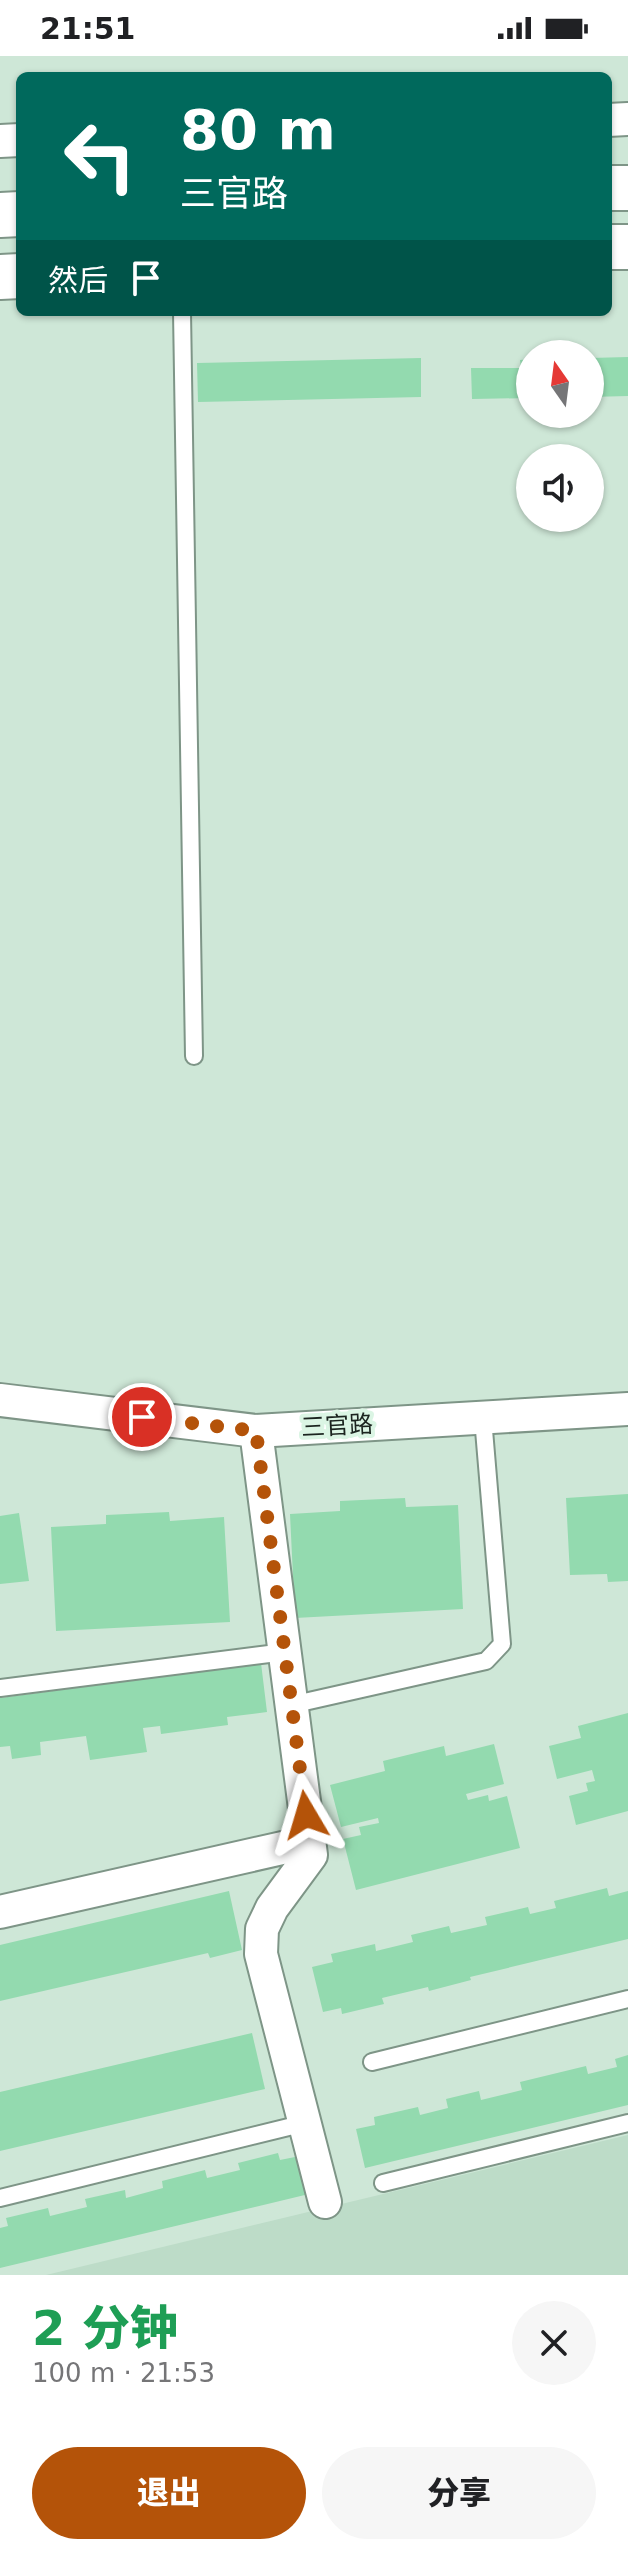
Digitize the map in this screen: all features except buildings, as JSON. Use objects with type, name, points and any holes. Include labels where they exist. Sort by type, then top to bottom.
[{"type":"street","name":"三官路","points":[[0,1400],[256,1431],[628,1409]]},
{"type":"street","points":[[256,1431],[311,1855],[272,1908],[262,1929],[261,1954],[325,2202]]},
{"type":"street","points":[[0,1912],[309,1842]]},
{"type":"lane","points":[[182,316],[194,1056]]},
{"type":"lane","points":[[291,1705],[486,1661],[502,1644],[483,1418]]},
{"type":"lane","points":[[0,1688],[285,1652]]},
{"type":"lane","points":[[372,2062],[628,1999]]},
{"type":"lane","points":[[0,2198],[305,2123]]},
{"type":"lane","points":[[383,2183],[628,2123]]},
{"type":"shaded area","points":[[628,2135],[628,2275],[46,2275]]},
{"type":"route","points":[[142,1417],[256,1431],[306,1815]]}]
